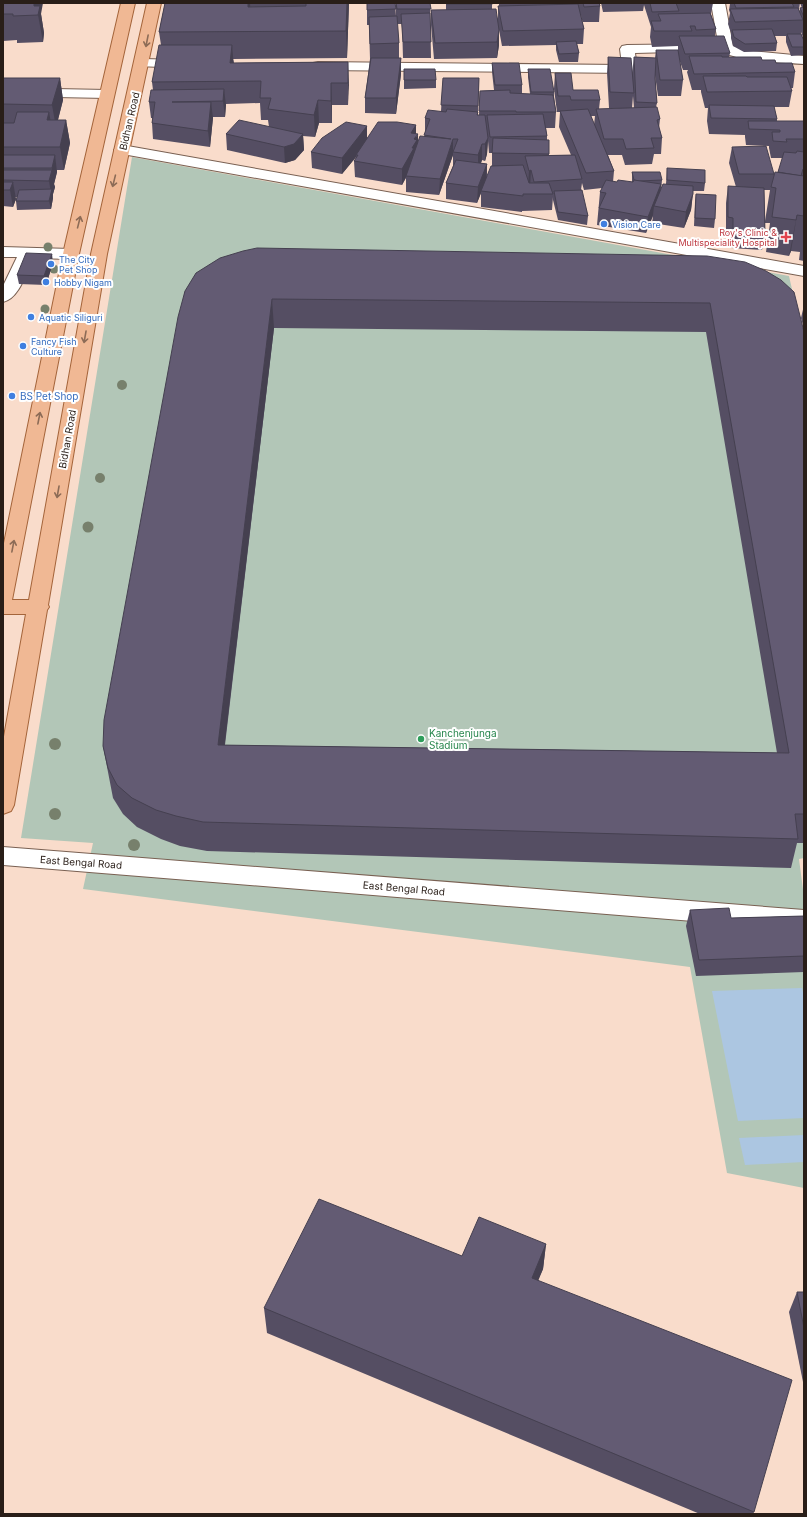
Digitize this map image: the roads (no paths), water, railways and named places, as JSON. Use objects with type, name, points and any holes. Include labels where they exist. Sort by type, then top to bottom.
[{"type":"main road","points":[[3,598],[71,254],[97,145],[128,3]]},
{"type":"main road","name":"Bidhan Road","points":[[3,805],[99,254],[142,64],[154,3]]},
{"type":"main road","points":[[97,145],[122,150]]},
{"type":"main road","points":[[48,371],[79,371]]},
{"type":"main road","points":[[3,607],[38,607]]},
{"type":"street","points":[[718,3],[726,48]]},
{"type":"street","points":[[305,66],[630,69],[627,49],[726,48],[742,54],[804,60]]},
{"type":"street","points":[[142,64],[197,64]]},
{"type":"street","points":[[3,92],[107,94]]},
{"type":"street","points":[[122,150],[804,271]]},
{"type":"street","points":[[3,252],[71,254]]},
{"type":"street","points":[[3,297],[12,286],[27,252]]},
{"type":"street","name":"East Bengal Road","points":[[3,856],[804,920]]},
{"type":"water","points":[[802,988],[804,997],[804,1118],[738,1121],[712,991]]},
{"type":"water","points":[[804,1135],[804,1162],[745,1165],[739,1138]]},
{"type":"place","name":"Vision Care","points":[[604,224]]},
{"type":"place","name":"Roy's Clinic & Multispeciality Hospital","points":[[786,237]]},
{"type":"place","name":"The City Pet Shop","points":[[51,264]]},
{"type":"place","name":"Hobby Nigam","points":[[46,282]]},
{"type":"place","name":"Aquatic Siliguri","points":[[31,317]]},
{"type":"place","name":"Fancy Fish Culture","points":[[23,346]]},
{"type":"place","name":"BS Pet Shop","points":[[12,396]]},
{"type":"place","name":"Kanchenjunga Stadium","points":[[421,739]]}]
